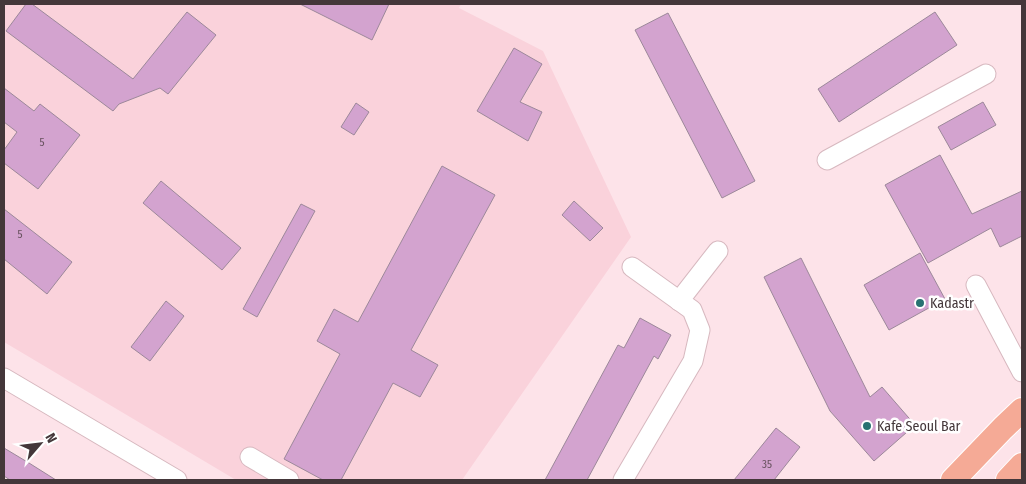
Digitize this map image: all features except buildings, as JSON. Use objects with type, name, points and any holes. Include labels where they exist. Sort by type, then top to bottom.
[{"type":"main road","points":[[953,480],[1002,428],[1022,410]]},
{"type":"main road","points":[[1008,480],[1022,465]]},
{"type":"street","points":[[827,160],[986,74]]},
{"type":"street","points":[[679,301],[718,251]]},
{"type":"street","points":[[623,480],[693,361],[700,330],[692,310],[632,267]]},
{"type":"street","points":[[976,285],[1022,372]]},
{"type":"street","points":[[4,378],[177,480]]},
{"type":"street","points":[[250,457],[289,480]]},
{"type":"shaded area","points":[[4,4],[461,4],[459,8],[543,51],[631,237],[462,480],[236,480],[4,342]]},
{"type":"place","name":"Kadastr","points":[[920,303]]},
{"type":"place","name":"Kafe Seoul Bar","points":[[867,426]]}]
